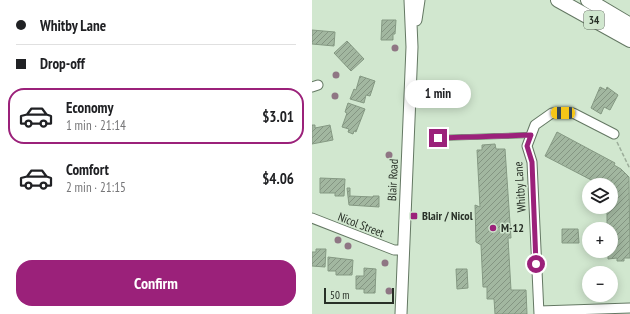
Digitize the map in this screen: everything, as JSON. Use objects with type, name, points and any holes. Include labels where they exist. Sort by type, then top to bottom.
[{"type":"main road","name":"34","points":[[558,0],[630,40]]},
{"type":"main road","name":"34","points":[[588,0],[630,25]]},
{"type":"main road","points":[[606,26],[630,48]]},
{"type":"street","name":"Blair Road","points":[[401,314],[412,47],[410,0]]},
{"type":"street","name":"Blair Road","points":[[412,47],[419,0]]},
{"type":"street","points":[[531,135],[535,125],[552,113],[573,113],[614,134]]},
{"type":"street","name":"Whitby Lane","points":[[531,135],[527,146],[532,162],[539,312]]},
{"type":"street","name":"Nicol Street","points":[[312,218],[394,250],[403,250]]},
{"type":"street","points":[[539,312],[630,308]]},
{"type":"lane","points":[[438,138],[531,135]]},
{"type":"path","points":[[614,134],[630,170]]},
{"type":"building","points":[[382,20],[396,20],[393,40],[381,40]]},
{"type":"building","points":[[312,30],[335,32],[334,46],[312,44]]},
{"type":"building","points":[[347,41],[364,59],[351,71],[334,53]]},
{"type":"building","points":[[360,76],[375,81],[370,96],[366,95],[364,103],[350,99],[354,89],[356,90]]},
{"type":"building","points":[[600,87],[606,90],[607,87],[618,95],[610,110],[604,107],[601,114],[591,108]]},
{"type":"building","points":[[348,103],[365,109],[356,132],[354,131],[353,134],[348,132],[349,129],[342,127],[347,113],[345,112]]},
{"type":"building","points":[[312,125],[315,125],[315,128],[330,125],[333,140],[312,144]]},
{"type":"building","points":[[557,132],[615,163],[614,165],[621,169],[629,177],[630,258],[624,258],[624,261],[617,261],[618,222],[607,222],[607,214],[618,214],[618,178],[587,178],[545,156]]},
{"type":"building","name":"M-12","points":[[495,144],[496,149],[505,149],[511,238],[508,238],[511,290],[526,290],[527,314],[495,314],[494,299],[487,299],[487,287],[483,287],[481,245],[476,242],[475,205],[480,207],[477,150],[482,150],[482,145]]},
{"type":"building","points":[[320,178],[345,179],[344,196],[335,196],[335,193],[320,193]]},
{"type":"building","points":[[347,188],[350,188],[350,196],[379,196],[379,207],[349,205]]},
{"type":"building","points":[[562,229],[578,229],[579,243],[562,243]]},
{"type":"building","points":[[316,249],[326,249],[325,267],[312,266],[312,252],[316,252]]},
{"type":"building","points":[[328,257],[353,260],[352,275],[336,275],[336,271],[328,271]]},
{"type":"building","points":[[364,268],[376,269],[375,293],[364,293],[364,289],[356,289],[356,276],[364,276]]},
{"type":"building","points":[[456,269],[467,269],[468,288],[457,289]]},
{"type":"place","name":"Blair / Nicol","points":[[414,216]]},
{"type":"place","name":"M-12","points":[[493,228]]},
{"type":"route","points":[[438,138],[531,135],[527,146],[532,162],[536,264]]}]
